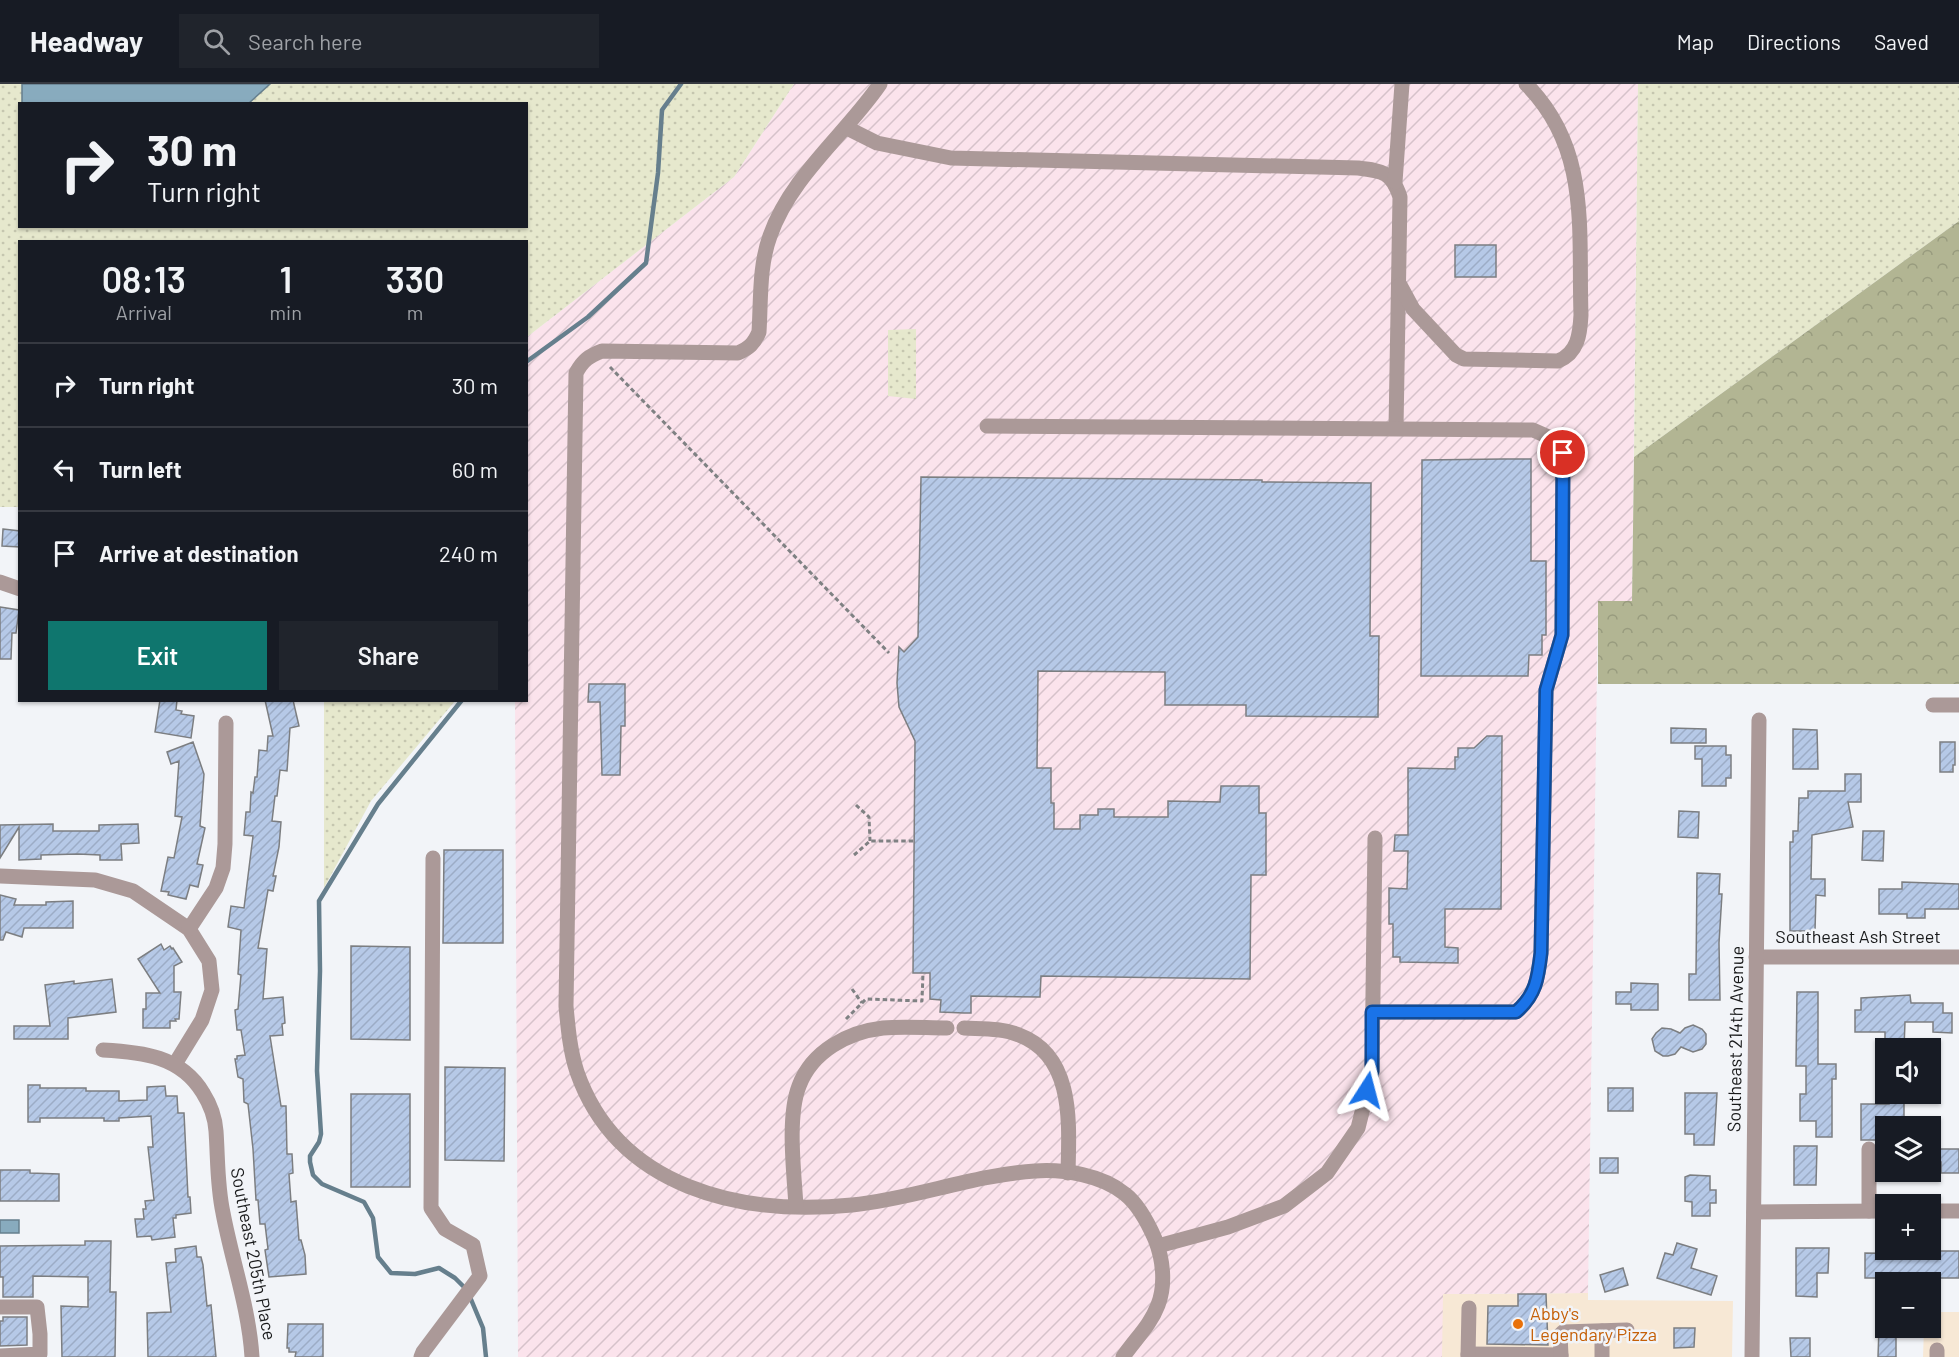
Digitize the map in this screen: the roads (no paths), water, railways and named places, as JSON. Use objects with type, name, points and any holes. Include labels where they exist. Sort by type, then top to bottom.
[{"type":"street","points":[[880,84],[786,202],[770,236],[763,267],[759,332],[755,342],[748,349],[738,353],[602,351],[589,356],[576,373],[566,1006],[569,1041],[577,1073],[591,1103],[609,1130],[652,1169],[680,1185],[709,1195],[796,1206],[851,1205],[1033,1171],[1083,1175],[1106,1183],[1126,1194],[1147,1219],[1162,1255],[1163,1278],[1159,1303],[1149,1324],[1123,1357]]},
{"type":"street","points":[[1396,428],[1400,197],[1395,182],[1402,84]]},
{"type":"street","points":[[1398,280],[1413,309],[1456,355],[1464,359],[1558,362],[1567,358],[1575,347],[1580,333],[1581,315],[1578,194],[1571,160],[1560,132],[1543,101],[1526,84]]},
{"type":"street","points":[[847,128],[877,142],[951,158],[1358,168],[1381,171],[1395,182]]},
{"type":"street","points":[[987,426],[1533,429],[1551,438],[1563,453],[1562,635],[1546,690],[1541,953],[1538,977],[1529,1001],[1516,1012],[1372,1012]]},
{"type":"street","points":[[0,582],[18,588]]},
{"type":"street","points":[[1933,705],[1959,705]]},
{"type":"street","name":"Southeast 214th Avenue","points":[[1752,1357],[1759,720]]},
{"type":"street","points":[[189,930],[216,888],[223,868],[226,723]]},
{"type":"street","points":[[1158,1246],[1228,1227],[1284,1206],[1327,1173],[1358,1128],[1372,1071],[1375,838]]},
{"type":"street","points":[[421,1357],[480,1276],[473,1245],[445,1229],[431,1209],[433,858]]},
{"type":"street","points":[[0,876],[95,880],[133,891],[189,930],[209,961],[212,990],[202,1020],[175,1064]]},
{"type":"street","name":"Southeast Ash Street","points":[[1756,957],[1959,957]]},
{"type":"street","points":[[796,1206],[793,1146],[795,1106],[799,1086],[810,1067],[823,1052],[841,1040],[864,1031],[884,1028],[948,1028]]},
{"type":"street","points":[[964,1028],[996,1029],[1020,1035],[1041,1048],[1055,1066],[1065,1090],[1069,1118],[1068,1173]]},
{"type":"street","name":"Southeast 205th Place","points":[[103,1050],[142,1053],[175,1064],[199,1087],[208,1102],[214,1116],[216,1130],[218,1188],[250,1327],[252,1357]]},
{"type":"street","points":[[1869,1149],[1869,1211]]},
{"type":"street","points":[[1941,1211],[1959,1210]]},
{"type":"street","points":[[1754,1212],[1875,1211]]},
{"type":"street","points":[[0,1307],[37,1307],[40,1354],[0,1356]]},
{"type":"street","points":[[1469,1308],[1468,1356],[1561,1356],[1560,1335],[1563,1332],[1627,1330]]},
{"type":"street","points":[[1602,1331],[1602,1357]]},
{"type":"water","points":[[22,84],[270,84],[250,102],[22,102]]},
{"type":"water","points":[[0,1220],[19,1220],[19,1233],[0,1233]]},
{"type":"waterway","points":[[528,361],[588,317],[646,263],[658,173],[662,110],[681,84]]},
{"type":"waterway","points":[[460,702],[378,804],[319,901],[320,971],[317,1071],[321,1134],[310,1156],[310,1162],[313,1175],[322,1184],[364,1202],[373,1218],[378,1257],[391,1273],[415,1274],[439,1268],[455,1278],[466,1289]]},
{"type":"waterway","points":[[470,1297],[483,1328],[486,1357]]},
{"type":"place","name":"Abby's Legendary Pizza","points":[[1518,1324]]}]
